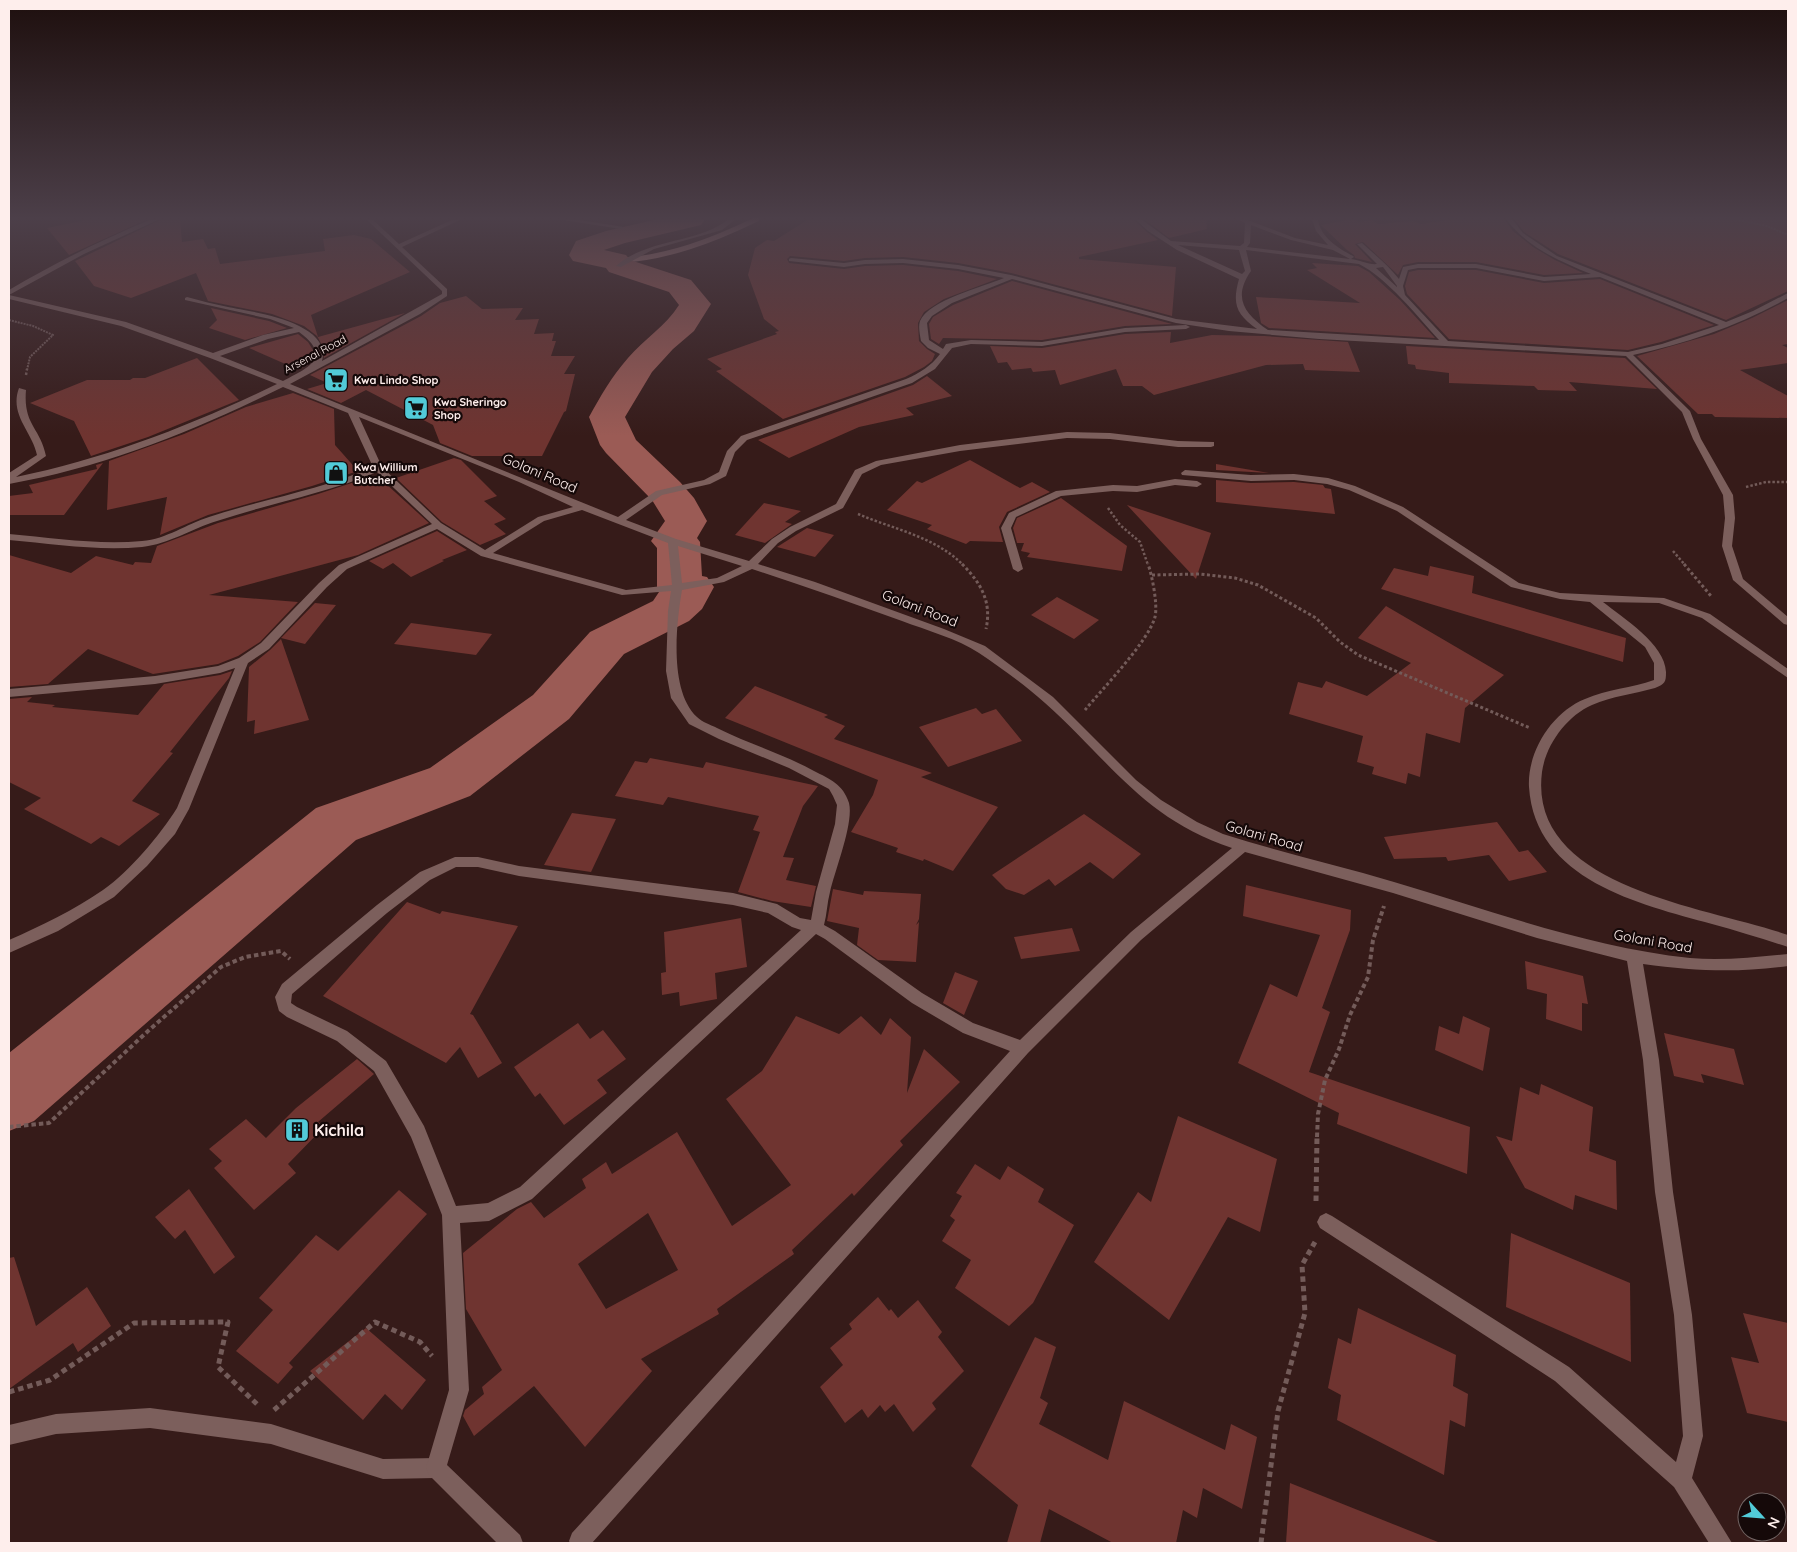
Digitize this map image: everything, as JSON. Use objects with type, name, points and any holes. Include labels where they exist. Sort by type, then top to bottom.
[{"type":"street","name":"Arsenal Road","points":[[9,481],[64,470],[125,451],[204,420],[312,370],[445,295],[445,291]]},
{"type":"street","points":[[945,354],[925,341],[924,321],[928,316],[954,300],[975,291]]},
{"type":"street","points":[[1064,291],[1147,314],[1206,326],[1268,333],[1628,354],[1645,352],[1756,314],[1788,295]]},
{"type":"street","points":[[1239,291],[1239,308],[1248,320],[1268,333]]},
{"type":"street","points":[[1397,291],[1446,342]]},
{"type":"street","points":[[1401,291],[1402,296]]},
{"type":"street","points":[[1642,291],[1726,325]]},
{"type":"street","name":"Golani Road","points":[[9,297],[123,324],[213,356],[522,480],[582,507],[672,541],[751,565],[907,618],[981,649],[1027,682],[1074,724],[1132,782],[1156,803],[1192,826],[1218,838],[1390,886],[1557,936],[1634,956],[1708,966],[1773,963],[1788,960]]},
{"type":"street","points":[[187,299],[258,315],[301,329],[312,338],[320,352],[318,361],[312,370]]},
{"type":"street","points":[[620,520],[658,493],[707,482],[723,474],[731,451],[744,438],[909,381],[927,373],[939,363],[949,346],[972,342],[1042,344],[1125,330],[1206,326]]},
{"type":"street","points":[[213,356],[266,337],[301,329]]},
{"type":"street","points":[[1628,354],[1686,411],[1697,439],[1728,496],[1730,518],[1727,546],[1738,580],[1788,622]]},
{"type":"street","points":[[9,477],[42,456],[41,447],[22,417],[20,402],[22,390]]},
{"type":"street","points":[[352,412],[378,468],[438,525],[485,554],[626,593],[676,588],[720,580],[751,565],[775,541],[793,529],[840,506],[858,472],[879,463],[960,448],[1042,437],[1086,434],[1178,444],[1211,444]]},
{"type":"street","points":[[9,537],[114,545],[155,543],[179,535],[210,519],[322,490],[378,468]]},
{"type":"street","points":[[1185,473],[1251,478],[1294,477],[1328,481],[1400,508],[1515,585],[1560,596],[1593,599],[1630,598],[1660,600],[1706,616],[1788,674]]},
{"type":"street","points":[[1018,569],[1006,528],[1012,515],[1060,493],[1137,489],[1175,482],[1198,484]]},
{"type":"street","points":[[485,554],[541,519],[582,507]]},
{"type":"street","points":[[9,693],[148,681],[220,669],[243,661],[266,646],[322,585],[343,567],[438,525]]},
{"type":"street","points":[[451,1215],[489,1212],[526,1193],[817,924],[823,892],[842,824],[843,805],[839,794],[832,786],[794,765],[723,736],[693,721],[677,698],[672,670],[673,610],[676,588],[672,541]]},
{"type":"street","points":[[1593,599],[1649,645],[1660,663],[1660,682],[1580,706],[1549,736],[1536,766],[1534,793],[1538,813],[1550,836],[1571,859],[1606,882],[1646,900],[1760,931],[1788,942]]},
{"type":"street","points":[[9,947],[52,927],[109,893],[142,862],[170,830],[183,809],[243,661]]},
{"type":"street","points":[[580,1542],[1022,1048],[1136,936],[1243,846]]},
{"type":"street","points":[[436,1468],[459,1390],[451,1215],[418,1132],[380,1066],[342,1036],[284,1006],[283,998],[287,989],[425,876],[454,862],[478,862],[519,871],[733,899],[772,908],[797,923],[814,927],[830,935],[902,988],[968,1028],[1022,1048]]},
{"type":"street","points":[[1634,956],[1652,1060],[1664,1192],[1682,1315],[1687,1387],[1693,1436],[1681,1480]]},
{"type":"street","points":[[1326,1222],[1562,1374],[1681,1480],[1721,1543]]},
{"type":"street","points":[[9,1435],[56,1424],[150,1418],[271,1434],[383,1469],[436,1468],[512,1543]]},
{"type":"path","points":[[9,320],[33,326],[53,335],[30,357],[22,390]]},
{"type":"path","points":[[1728,496],[1766,482],[1782,480],[1788,482]]},
{"type":"path","points":[[1074,724],[1145,636],[1155,616],[1152,574],[1140,542],[1120,525],[1095,490]]},
{"type":"path","points":[[840,506],[864,517],[935,543],[958,558],[975,578],[990,609],[981,649]]},
{"type":"path","points":[[1152,574],[1200,574],[1235,578],[1258,585],[1316,618],[1340,642],[1358,655],[1549,736]]},
{"type":"path","points":[[9,1127],[49,1123],[148,1031],[221,967],[245,957],[281,950],[305,974]]},
{"type":"path","points":[[9,1392],[50,1380],[134,1323],[228,1322],[218,1367],[261,1408]]},
{"type":"path","points":[[268,1415],[375,1322],[420,1342],[459,1390]]},
{"type":"building","points":[[111,291],[148,291],[131,298]]},
{"type":"building","points":[[204,291],[365,291],[311,315],[318,337],[405,313],[324,358],[323,347],[317,336],[304,326],[272,314],[208,301]]},
{"type":"building","points":[[754,291],[964,291],[944,299],[924,312],[918,323],[919,341],[935,354],[932,361],[924,367],[905,377],[783,419],[716,371],[722,369],[707,359],[777,334],[775,332],[779,331],[764,319]]},
{"type":"building","points":[[986,291],[1051,291],[1172,324],[1125,326],[1042,340],[943,338],[939,344],[931,339],[929,324],[933,317],[953,305]]},
{"type":"building","points":[[1080,291],[1174,291],[1172,316]]},
{"type":"building","points":[[1341,291],[1391,291],[1435,338],[1269,328],[1261,323],[1256,297],[1360,303]]},
{"type":"building","points":[[1406,291],[1631,291],[1714,325],[1661,342],[1628,350],[1449,339]]},
{"type":"building","points":[[1653,291],[1787,291],[1726,320]]},
{"type":"building","points":[[466,296],[482,309],[523,308],[515,320],[539,319],[534,334],[554,333],[552,341],[556,341],[551,356],[575,356],[564,374],[575,374],[566,411],[542,456],[472,456],[440,443],[433,425],[366,390],[341,403],[307,389],[327,383],[310,375],[421,316],[440,303]]},
{"type":"building","points":[[1788,300],[1788,344],[1782,345],[1788,348],[1788,363],[1740,370],[1788,396],[1788,418],[1715,417],[1712,414],[1698,414],[1637,356],[1714,334]]},
{"type":"building","points":[[211,308],[269,321],[287,328],[245,340],[209,328],[217,320]]},
{"type":"building","points":[[1171,332],[1170,343],[1212,335],[1264,336],[1348,342],[1360,372],[1305,370],[1303,364],[1266,365],[1154,395],[1142,386],[1123,386],[1116,369],[1060,385],[1055,370],[1033,372],[1031,368],[1012,370],[1007,362],[998,363],[990,346],[1042,348],[1125,334]]},
{"type":"building","points":[[298,334],[308,342],[314,355],[312,360],[299,370],[249,348]]},
{"type":"building","points":[[1406,346],[1625,358],[1657,389],[1569,382],[1577,391],[1538,390],[1534,386],[1449,383],[1449,373],[1416,369],[1415,365],[1408,364]]},
{"type":"building","points":[[197,358],[239,400],[148,437],[91,456],[74,421],[30,403],[87,380],[145,378]]},
{"type":"building","points":[[927,376],[952,396],[906,408],[914,415],[859,427],[789,458],[758,440],[913,385]]},
{"type":"building","points":[[293,393],[334,409],[335,445],[358,471],[208,515],[160,535],[167,497],[107,510],[109,461],[184,434],[246,407]]},
{"type":"building","points":[[454,458],[461,460],[497,496],[484,501],[506,519],[494,524],[506,534],[480,545],[442,522],[396,478]]},
{"type":"building","points":[[970,460],[1020,488],[1032,482],[1050,492],[1007,512],[999,527],[1003,542],[970,541],[966,544],[927,529],[932,525],[887,510],[917,481],[922,483]]},
{"type":"building","points":[[103,463],[64,515],[9,515],[9,496],[33,493],[29,485],[97,469],[96,465]]},
{"type":"building","points":[[1216,464],[1269,473],[1216,470]]},
{"type":"building","points":[[367,478],[371,486],[384,482],[429,523],[358,555],[209,595],[298,602],[260,642],[238,656],[218,664],[153,674],[88,649],[48,684],[9,687],[9,555],[71,573],[96,556],[133,565],[135,562],[151,563],[157,546],[218,523]]},
{"type":"building","points":[[1216,480],[1251,483],[1294,482],[1323,485],[1325,488],[1331,489],[1335,514],[1216,502]]},
{"type":"building","points":[[1061,498],[1127,546],[1122,571],[1027,557],[1030,553],[1021,551],[1024,543],[1017,543],[1013,528],[1017,518]]},
{"type":"building","points":[[764,503],[801,511],[785,522],[792,524],[765,543],[735,535]]},
{"type":"building","points":[[1127,505],[1211,533],[1196,579]]},
{"type":"building","points":[[807,528],[834,535],[815,557],[777,547]]},
{"type":"building","points":[[437,531],[467,550],[442,560],[444,561],[411,577],[393,563],[383,569],[369,561]]},
{"type":"building","points":[[1430,566],[1474,576],[1472,593],[1626,638],[1623,662],[1381,589],[1394,568],[1428,576]]},
{"type":"building","points":[[1057,597],[1099,620],[1074,639],[1031,615]]},
{"type":"building","points":[[315,603],[336,605],[305,644],[281,638]]},
{"type":"building","points":[[1386,606],[1504,675],[1465,708],[1460,743],[1426,733],[1420,777],[1408,773],[1406,784],[1372,774],[1374,767],[1357,762],[1363,736],[1289,714],[1298,682],[1322,688],[1326,681],[1367,696],[1411,663],[1358,638]]},
{"type":"building","points":[[411,623],[492,634],[476,655],[394,644]]},
{"type":"building","points":[[281,639],[309,720],[254,734],[255,720],[247,722],[249,667]]},
{"type":"building","points":[[232,671],[229,678],[170,752],[173,753],[132,801],[160,814],[119,846],[101,837],[91,844],[24,809],[41,798],[9,782],[9,699],[32,697],[27,702],[55,705],[52,707],[138,715],[164,684],[220,675]]},
{"type":"building","points":[[755,686],[828,715],[824,717],[845,726],[834,739],[932,773],[921,777],[998,807],[953,871],[924,859],[923,861],[896,852],[898,848],[851,832],[873,795],[878,780],[725,718]]},
{"type":"building","points":[[976,708],[982,714],[996,709],[1022,741],[948,767],[919,727]]},
{"type":"building","points":[[650,758],[703,768],[706,762],[818,786],[803,806],[783,857],[794,858],[786,880],[816,886],[811,907],[772,901],[738,892],[760,832],[753,830],[759,816],[668,797],[663,805],[615,796],[635,761],[647,763]]},
{"type":"building","points":[[572,813],[616,819],[591,872],[544,865]]},
{"type":"building","points":[[1084,814],[1141,854],[1113,879],[1090,862],[1055,886],[1049,879],[1024,895],[1006,889],[992,875]]},
{"type":"building","points":[[1497,822],[1519,852],[1528,850],[1547,872],[1509,881],[1489,855],[1448,861],[1446,857],[1394,859],[1384,837]]},
{"type":"building","points":[[1246,885],[1351,910],[1350,930],[1322,1008],[1330,1012],[1309,1072],[1470,1127],[1467,1174],[1337,1124],[1339,1113],[1238,1063],[1270,984],[1297,997],[1320,935],[1243,916]]},
{"type":"building","points":[[833,889],[863,895],[864,891],[921,894],[919,919],[916,925],[919,922],[916,962],[878,960],[857,945],[859,928],[827,921]]},
{"type":"building","points":[[407,902],[440,914],[442,911],[518,926],[470,1014],[473,1015],[502,1063],[478,1078],[460,1047],[446,1063],[323,996]]},
{"type":"building","points":[[741,918],[747,967],[715,973],[717,999],[680,1006],[679,992],[662,995],[661,973],[666,972],[664,932]]},
{"type":"building","points":[[1072,928],[1080,951],[1021,959],[1014,937]]},
{"type":"building","points":[[1525,961],[1583,976],[1588,1004],[1582,1003],[1582,1031],[1546,1019],[1547,994],[1527,989]]},
{"type":"building","points":[[955,972],[978,981],[964,1015],[943,1003]]},
{"type":"building","points":[[796,1016],[839,1034],[861,1016],[881,1035],[890,1018],[911,1037],[907,1093],[924,1049],[960,1082],[900,1141],[903,1145],[854,1196],[852,1193],[792,1250],[794,1254],[717,1309],[719,1314],[641,1359],[652,1371],[585,1447],[534,1386],[474,1436],[463,1416],[465,1410],[484,1394],[482,1387],[502,1370],[466,1309],[463,1253],[517,1209],[531,1202],[544,1218],[586,1188],[582,1179],[606,1162],[612,1174],[677,1132],[732,1226],[791,1185],[726,1099],[762,1071]],"holes":[[[648,1213],[678,1270],[606,1309],[578,1264]]]},
{"type":"building","points":[[1463,1016],[1490,1028],[1483,1071],[1435,1050],[1439,1026],[1459,1034]]},
{"type":"building","points":[[578,1023],[590,1039],[603,1030],[626,1059],[597,1080],[607,1093],[564,1125],[540,1093],[535,1097],[514,1067]]},
{"type":"building","points":[[1664,1033],[1734,1049],[1744,1085],[1701,1074],[1704,1083],[1674,1076]]},
{"type":"building","points":[[357,1059],[374,1074],[318,1122],[325,1126],[288,1164],[296,1173],[254,1210],[214,1168],[222,1161],[209,1149],[246,1119],[266,1138],[296,1108]]},
{"type":"building","points":[[1541,1084],[1593,1107],[1589,1151],[1616,1161],[1617,1210],[1575,1195],[1573,1210],[1525,1188],[1496,1136],[1512,1141],[1520,1087],[1539,1095]]},
{"type":"building","points":[[1178,1116],[1277,1159],[1260,1232],[1228,1217],[1169,1320],[1094,1262],[1138,1192],[1151,1202]]},
{"type":"building","points":[[975,1164],[1000,1180],[1008,1166],[1044,1189],[1038,1202],[1074,1225],[1033,1303],[1009,1326],[955,1288],[971,1260],[942,1241],[955,1220],[950,1216],[962,1196],[956,1193]]},
{"type":"building","points":[[189,1189],[235,1257],[214,1274],[185,1230],[175,1239],[155,1217]]},
{"type":"building","points":[[399,1190],[427,1214],[289,1363],[293,1367],[278,1384],[236,1351],[273,1310],[259,1298],[316,1235],[338,1251]]},
{"type":"building","points":[[1511,1233],[1630,1283],[1631,1362],[1506,1307]]},
{"type":"building","points":[[14,1257],[36,1326],[87,1287],[111,1326],[78,1352],[73,1343],[9,1389],[9,1258]]},
{"type":"building","points":[[878,1297],[889,1311],[891,1309],[898,1318],[918,1300],[942,1332],[938,1337],[964,1371],[932,1403],[936,1409],[913,1432],[894,1404],[885,1412],[880,1405],[868,1418],[862,1409],[845,1423],[820,1387],[843,1365],[830,1348],[852,1329],[849,1324]]},
{"type":"building","points":[[1358,1308],[1456,1355],[1453,1386],[1468,1394],[1465,1427],[1450,1420],[1444,1475],[1337,1420],[1341,1395],[1328,1388],[1338,1338],[1351,1344]]},
{"type":"building","points":[[1743,1313],[1788,1323],[1788,1422],[1747,1413],[1731,1357],[1759,1363]]},
{"type":"building","points":[[366,1328],[426,1380],[402,1410],[385,1394],[363,1420],[310,1371]]},
{"type":"building","points":[[1035,1337],[1056,1347],[1040,1398],[1048,1403],[1039,1424],[1108,1460],[1124,1401],[1225,1450],[1231,1424],[1257,1437],[1242,1509],[1203,1488],[1197,1518],[1183,1510],[1176,1543],[1113,1543],[1049,1509],[1040,1543],[1007,1543],[1018,1505],[971,1466]]},
{"type":"building","points":[[1290,1483],[1438,1542],[1438,1543],[1286,1543]]},
{"type":"waterway","points":[[9,1097],[336,824],[450,782],[551,707],[607,643],[673,611],[669,612],[686,599],[675,603],[691,587],[680,589],[678,542],[673,541],[686,521],[679,507],[666,491],[619,445],[607,417],[619,395],[639,366],[661,342],[683,324],[695,304],[685,291]]},
{"type":"place","name":"Kwa Lindo Shop","points":[[336,380]]},
{"type":"place","name":"Kwa Sheringo Shop","points":[[416,408]]},
{"type":"place","name":"Kwa Willium Butcher","points":[[336,473]]},
{"type":"place","name":"Kichila","points":[[297,1130]]}]
